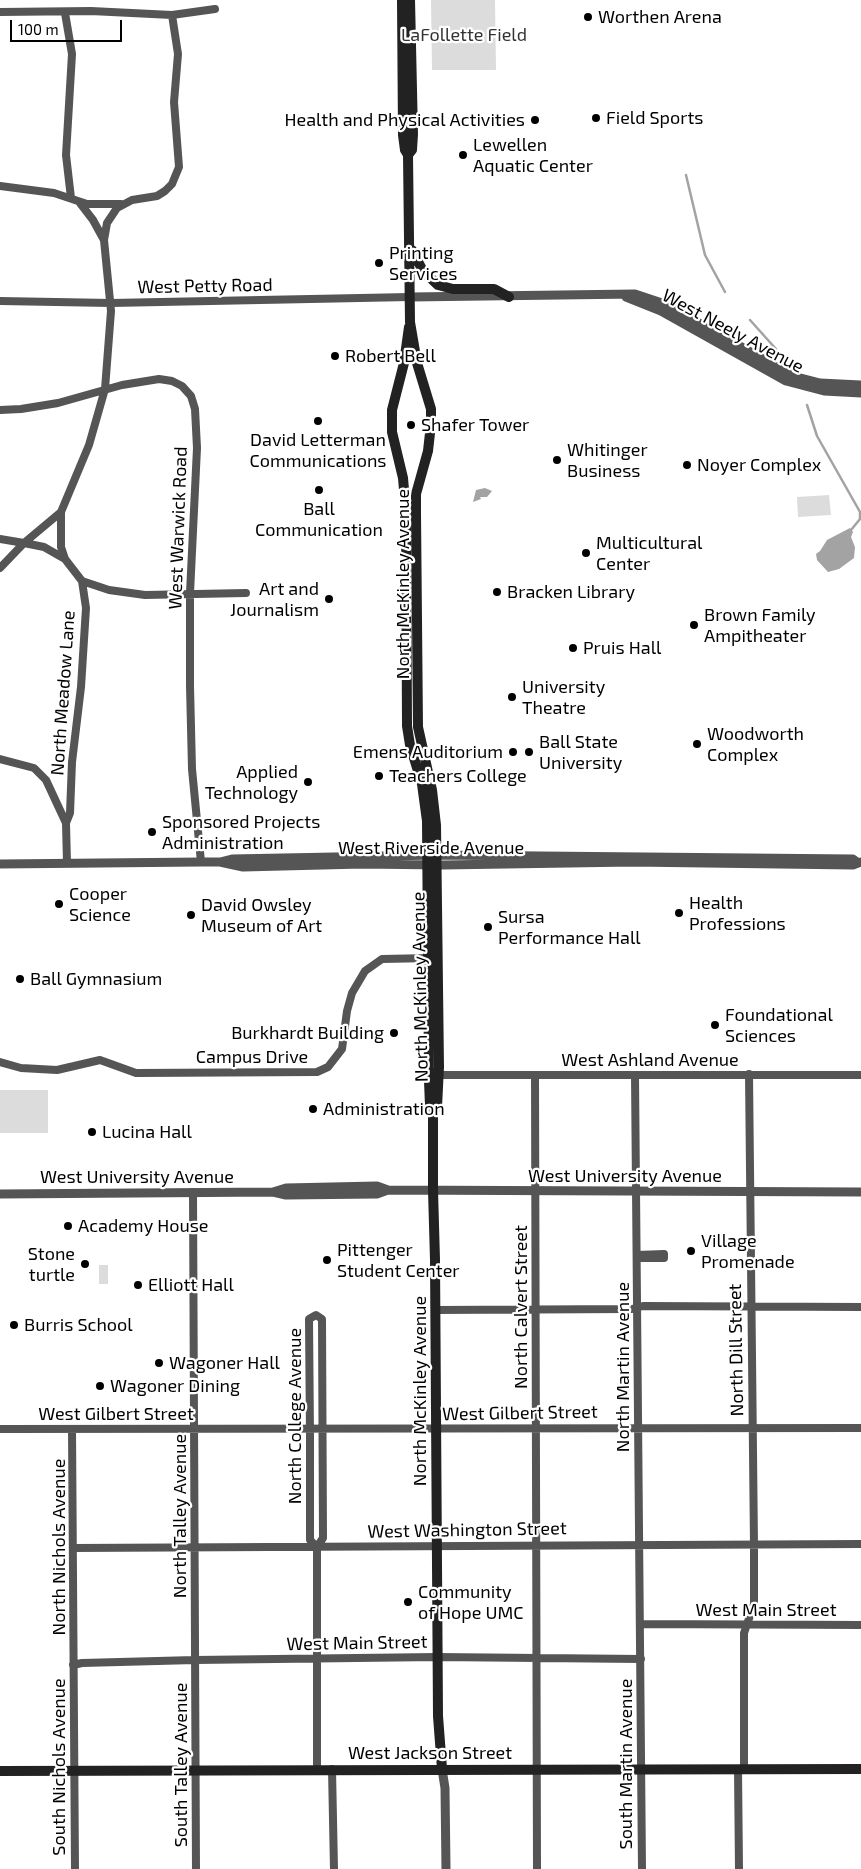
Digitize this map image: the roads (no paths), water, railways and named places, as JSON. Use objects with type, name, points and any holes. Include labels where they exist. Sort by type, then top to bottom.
[{"type":"main road","name":"North McKinley Avenue","points":[[402,0],[403,135],[405,150],[408,155],[410,322],[402,371],[393,403],[392,432],[403,478],[406,513],[407,726],[410,746],[425,802],[431,857]]},
{"type":"main road","name":"North McKinley Avenue","points":[[408,155],[412,150],[413,134],[410,0]]},
{"type":"main road","points":[[410,245],[420,267],[438,285],[453,289],[494,289],[509,297]]},
{"type":"main road","name":"North McKinley Avenue","points":[[410,322],[417,363],[427,394],[431,416],[428,451],[416,494],[418,727],[435,809],[431,857],[432,958],[438,1074],[437,1106],[434,1112],[433,1190],[438,1743],[442,1769]]},
{"type":"main road","points":[[432,958],[430,1106],[434,1112]]},
{"type":"main road","name":"West Jackson Street","points":[[0,1771],[537,1768],[861,1769]]},
{"type":"street","points":[[0,12],[91,11],[172,14],[215,9]]},
{"type":"street","points":[[65,12],[72,54],[66,155],[71,198]]},
{"type":"street","points":[[80,203],[101,205],[123,203],[157,196],[166,191],[172,184],[179,167],[174,102],[178,54],[172,14]]},
{"type":"street","points":[[0,186],[35,189],[71,198],[80,203],[93,220],[104,240]]},
{"type":"street","points":[[104,240],[107,223],[113,213],[123,203]]},
{"type":"street","name":"North Meadow Lane","points":[[67,863],[66,823],[70,813],[72,762],[84,655],[86,608],[82,581],[65,559],[60,540],[61,512],[89,445],[105,390],[110,347],[111,303],[104,240]]},
{"type":"street","name":"West Neely Avenue","points":[[410,297],[635,294],[664,304],[793,376],[820,384],[861,386]]},
{"type":"street","name":"West Neely Avenue","points":[[621,295],[662,311],[786,381],[824,391],[861,393]]},
{"type":"street","name":"West Petty Road","points":[[0,301],[111,303],[410,297]]},
{"type":"street","name":"West Warwick Road","points":[[0,410],[21,409],[58,403],[134,383],[165,379],[182,386],[191,396],[195,409],[197,448],[190,593],[192,769],[201,862]]},
{"type":"street","points":[[0,568],[24,543],[44,529],[61,512]]},
{"type":"street","points":[[0,539],[44,547],[65,559]]},
{"type":"street","points":[[82,581],[122,593],[246,593]]},
{"type":"street","points":[[0,759],[34,768],[46,780],[66,823]]},
{"type":"street","name":"West Riverside Avenue","points":[[201,862],[220,862],[232,859],[431,857],[853,865],[859,862]]},
{"type":"street","points":[[0,864],[201,862]]},
{"type":"street","name":"Campus Drive","points":[[0,1062],[21,1068],[57,1070],[100,1060],[136,1073],[317,1072],[332,1063],[342,1050],[347,1011],[352,993],[365,971],[382,959],[432,958]]},
{"type":"street","name":"West Ashland Avenue","points":[[438,1074],[861,1075]]},
{"type":"street","name":"North Martin Avenue","points":[[635,1074],[641,1659]]},
{"type":"street","name":"North Dill Street","points":[[738,1869],[744,1633],[754,1604],[749,1074]]},
{"type":"street","name":"North Calvert Street","points":[[535,1075],[537,1869]]},
{"type":"street","name":"West University Avenue","points":[[0,1194],[273,1192],[286,1188],[377,1186],[388,1190],[861,1192]]},
{"type":"street","name":"North Talley Avenue","points":[[194,1192],[195,1660]]},
{"type":"street","points":[[435,1310],[861,1307]]},
{"type":"street","name":"North College Avenue","points":[[317,1547],[310,1540],[309,1319],[316,1315],[322,1319],[323,1538],[317,1547],[317,1769]]},
{"type":"street","name":"West Gilbert Street","points":[[0,1429],[195,1430],[322,1428],[436,1430],[638,1426],[861,1428]]},
{"type":"street","name":"North Nichols Avenue","points":[[72,1429],[73,1665]]},
{"type":"street","name":"West Washington Street","points":[[73,1548],[861,1544]]},
{"type":"street","name":"West Main Street","points":[[640,1624],[861,1625]]},
{"type":"street","name":"West Main Street","points":[[73,1665],[82,1663],[195,1660],[437,1657],[641,1659]]},
{"type":"street","name":"South Martin Avenue","points":[[641,1659],[642,1869]]},
{"type":"street","name":"South Talley Avenue","points":[[195,1660],[196,1869]]},
{"type":"street","name":"South Nichols Avenue","points":[[73,1665],[75,1869]]},
{"type":"street","points":[[332,1769],[334,1869]]},
{"type":"street","points":[[442,1769],[445,1788],[446,1869]]},
{"type":"waterway","points":[[686,175],[705,255],[725,292]]},
{"type":"waterway","points":[[750,320],[776,349]]},
{"type":"waterway","points":[[807,405],[817,436],[860,512],[860,519],[851,530]]},
{"type":"place","name":"Worthen Arena","points":[[588,17]]},
{"type":"place","name":"Field Sports","points":[[596,118]]},
{"type":"place","name":"Health and Physical Activities","points":[[535,120]]},
{"type":"place","name":"Lewellen Aquatic Center","points":[[463,155]]},
{"type":"place","name":"Printing Services","points":[[379,263]]},
{"type":"place","name":"Robert Bell","points":[[335,356]]},
{"type":"place","name":"David Letterman Communications","points":[[318,421]]},
{"type":"place","name":"Shafer Tower","points":[[411,425]]},
{"type":"place","name":"Whitinger Business","points":[[557,460]]},
{"type":"place","name":"Noyer Complex","points":[[687,465]]},
{"type":"place","name":"Ball Communication","points":[[319,490]]},
{"type":"place","name":"Multicultural Center","points":[[586,553]]},
{"type":"place","name":"Bracken Library","points":[[497,592]]},
{"type":"place","name":"Art and Journalism","points":[[329,599]]},
{"type":"place","name":"Brown Family Ampitheater","points":[[694,625]]},
{"type":"place","name":"Pruis Hall","points":[[573,648]]},
{"type":"place","name":"University Theatre","points":[[512,697]]},
{"type":"place","name":"Woodworth Complex","points":[[697,744]]},
{"type":"place","name":"Emens Auditorium","points":[[513,752]]},
{"type":"place","name":"Ball State University","points":[[529,752]]},
{"type":"place","name":"Teachers College","points":[[379,776]]},
{"type":"place","name":"Applied Technology","points":[[308,782]]},
{"type":"place","name":"Sponsored Projects Administration","points":[[152,832]]},
{"type":"place","name":"Cooper Science","points":[[59,904]]},
{"type":"place","name":"Health Professions","points":[[679,913]]},
{"type":"place","name":"David Owsley Museum of Art","points":[[191,915]]},
{"type":"place","name":"Sursa Performance Hall","points":[[488,927]]},
{"type":"place","name":"Ball Gymnasium","points":[[20,979]]},
{"type":"place","name":"Foundational Sciences","points":[[715,1025]]},
{"type":"place","name":"Burkhardt Building","points":[[394,1033]]},
{"type":"place","name":"Administration","points":[[313,1109]]},
{"type":"place","name":"Lucina Hall","points":[[92,1132]]},
{"type":"place","name":"Academy House","points":[[68,1226]]},
{"type":"place","name":"Village Promenade","points":[[691,1251]]},
{"type":"place","name":"Pittenger Student Center","points":[[327,1260]]},
{"type":"place","name":"Stone turtle","points":[[85,1264]]},
{"type":"place","name":"Elliott Hall","points":[[138,1285]]},
{"type":"place","name":"Burris School","points":[[14,1325]]},
{"type":"place","name":"Wagoner Hall","points":[[159,1363]]},
{"type":"place","name":"Wagoner Dining","points":[[100,1386]]},
{"type":"place","name":"Community of Hope UMC","points":[[408,1602]]},
{"type":"park label","name":"LaFollette Field","points":[[464,35]]}]
